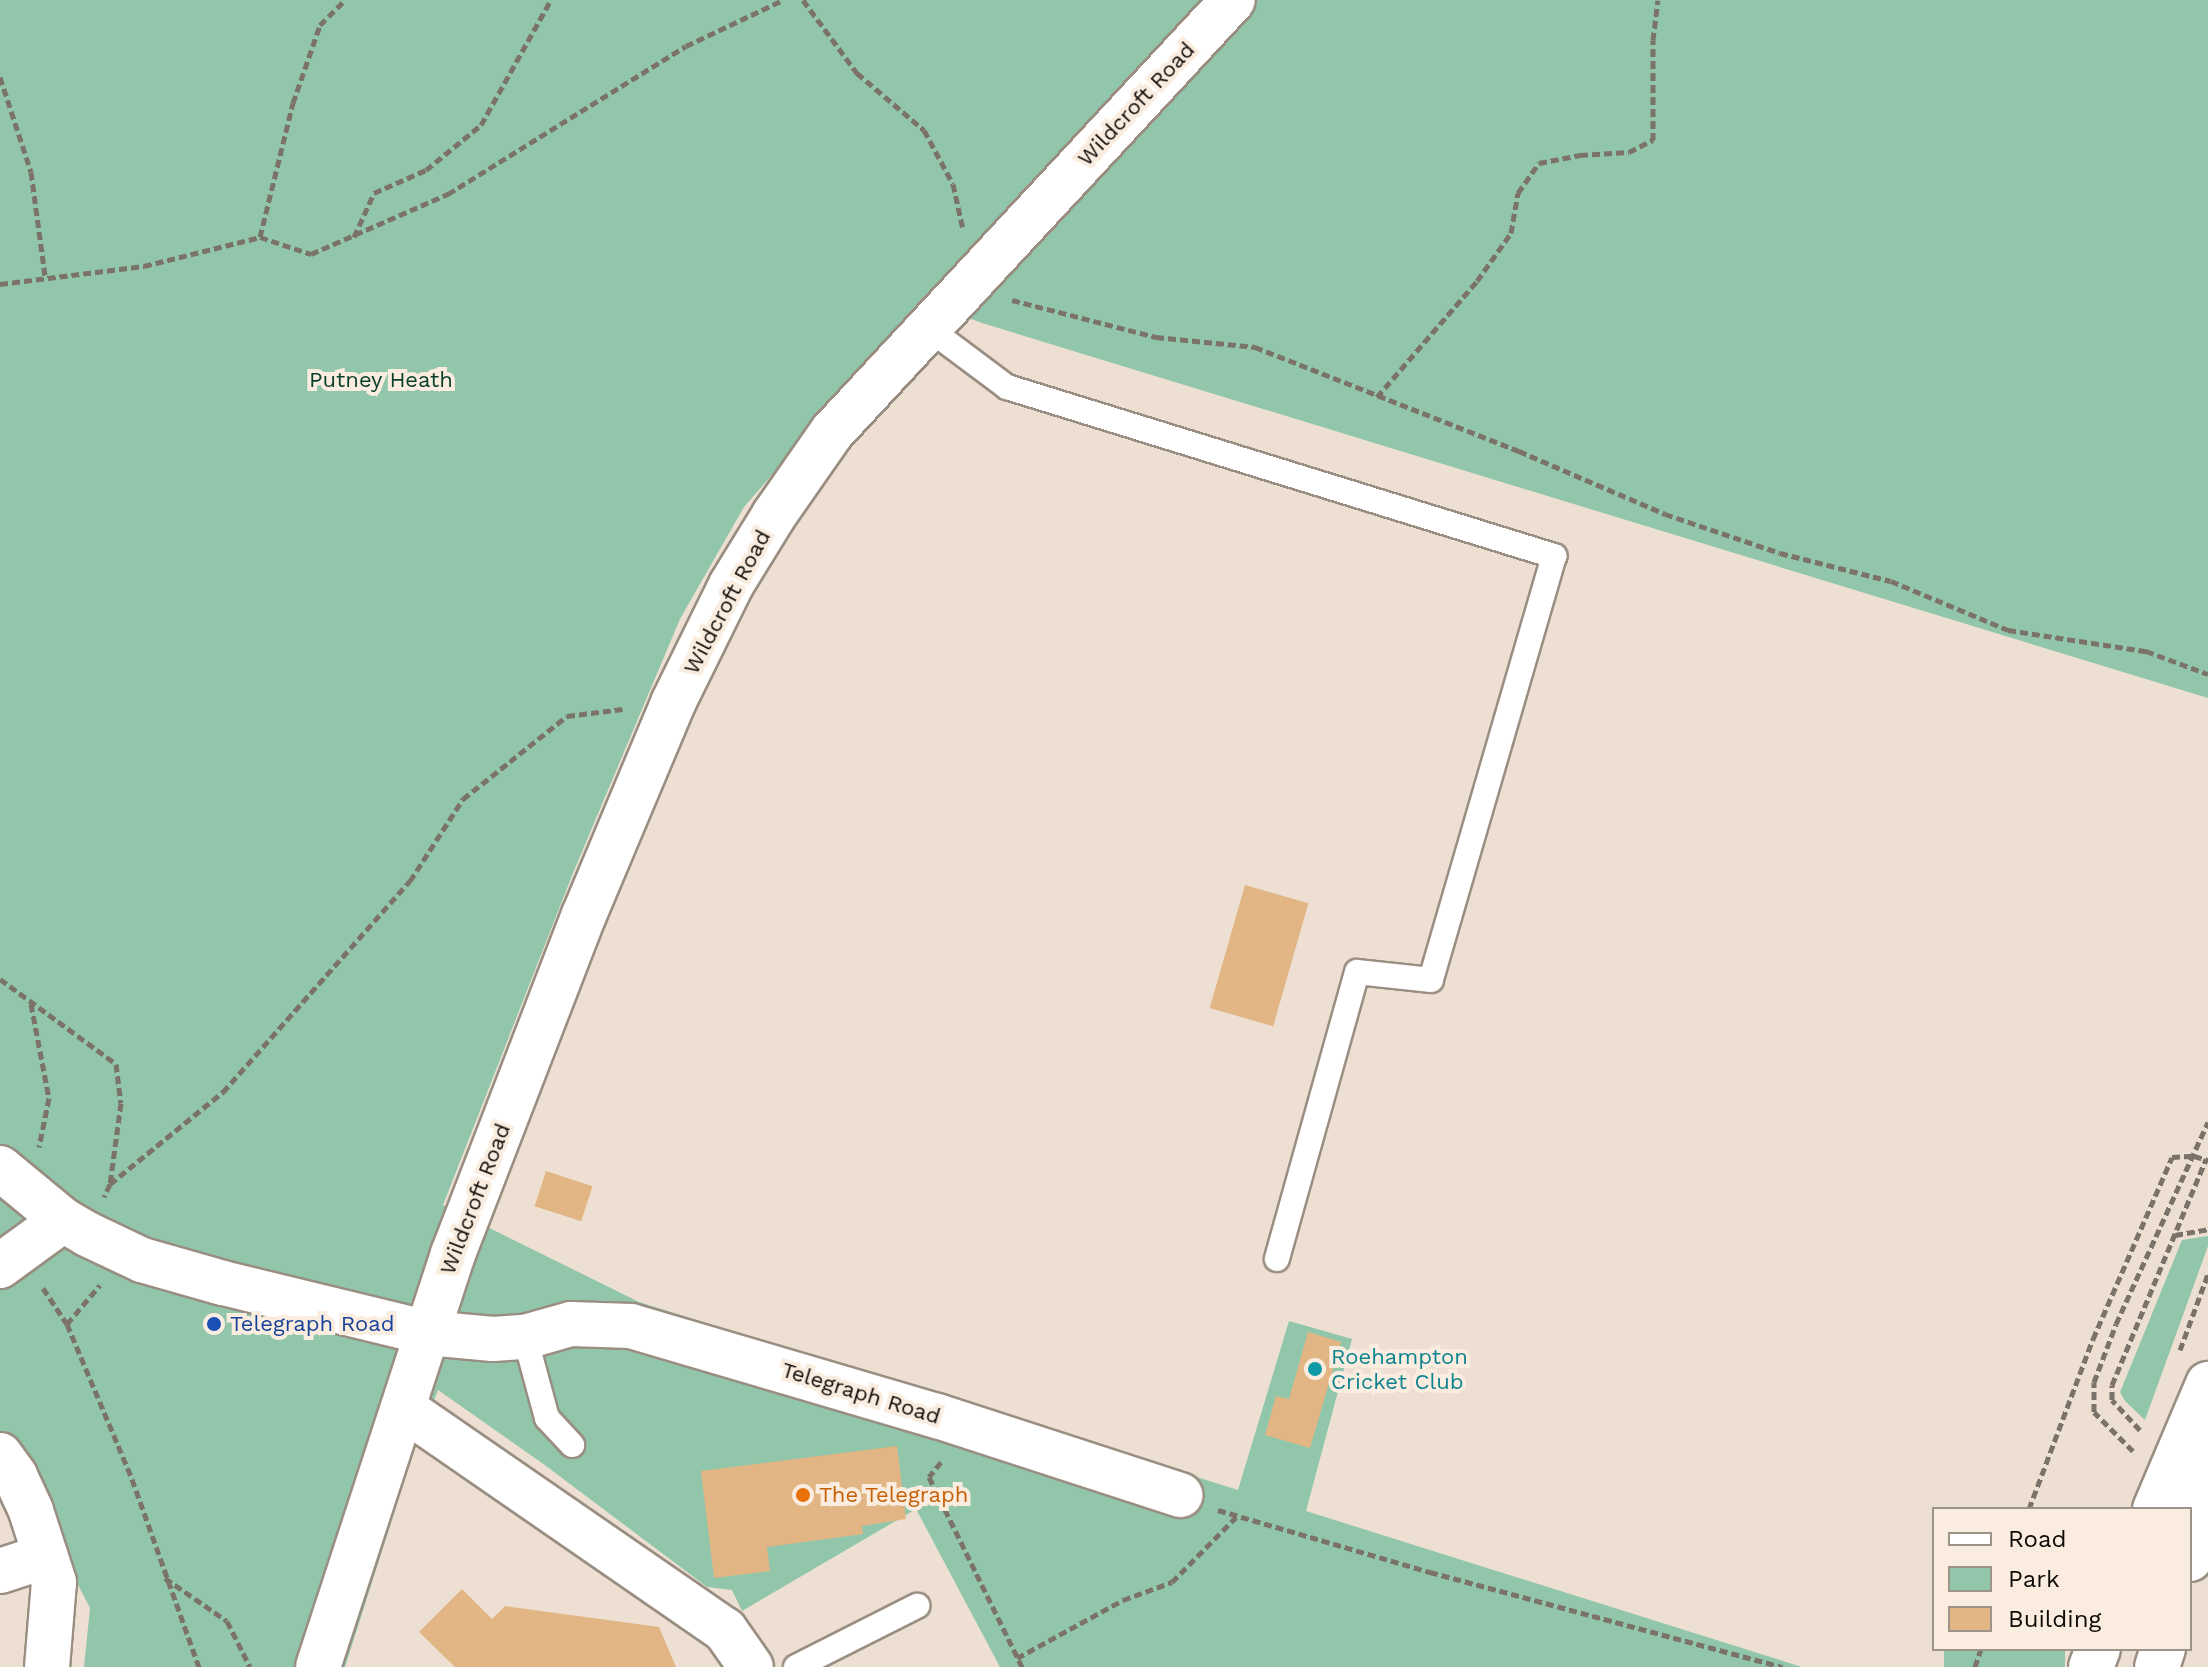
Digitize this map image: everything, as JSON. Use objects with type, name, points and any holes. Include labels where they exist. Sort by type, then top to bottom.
[{"type":"main road","name":"Wildcroft Road","points":[[318,1667],[453,1254],[584,915],[673,703],[731,585],[774,515],[832,432],[1233,0]]},
{"type":"main road","name":"Telegraph Road","points":[[12,1179],[75,1227],[142,1260],[223,1283],[428,1333],[493,1339],[525,1337],[571,1324],[631,1326],[969,1427],[1180,1495]]},
{"type":"main road","points":[[10,1260],[75,1227]]},
{"type":"main road","points":[[2156,1507],[2208,1384]]},
{"type":"main road","points":[[403,1408],[725,1630],[751,1667]]},
{"type":"main road","points":[[2192,1527],[2208,1437]]},
{"type":"main road","points":[[0,1455],[15,1476],[54,1582],[47,1667]]},
{"type":"main road","points":[[2192,1563],[2208,1532]]},
{"type":"main road","points":[[0,1571],[46,1556]]},
{"type":"lane","points":[[928,328],[1007,387],[1554,556],[1431,980],[1357,972],[1277,1259]]},
{"type":"lane","points":[[525,1337],[547,1418],[572,1445]]},
{"type":"lane","points":[[796,1667],[917,1606]]},
{"type":"path","points":[[260,237],[293,103],[320,25],[345,0]]},
{"type":"path","points":[[353,238],[374,193],[426,170],[481,125],[551,0]]},
{"type":"path","points":[[0,284],[144,266],[260,237],[311,254],[448,194],[686,46],[783,0]]},
{"type":"path","points":[[803,0],[857,73],[924,130],[953,184],[975,278],[1013,301],[1156,337],[1255,347],[1519,451],[1665,514],[1780,553],[1891,581],[2008,630],[2146,651],[2208,674]]},
{"type":"path","points":[[1377,397],[1477,281],[1511,233],[1518,193],[1539,163],[1580,155],[1629,152],[1653,140],[1653,40],[1658,0]]},
{"type":"path","points":[[0,77],[31,172],[45,276]]},
{"type":"path","points":[[75,1227],[110,1184],[223,1092],[410,881],[463,799],[567,716],[673,703]]},
{"type":"path","points":[[0,979],[116,1064],[121,1103],[110,1184]]},
{"type":"path","points":[[12,1179],[34,1173],[49,1098],[31,1003]]},
{"type":"path","points":[[2134,1452],[2094,1412],[2094,1382],[2116,1324],[2208,1122]]},
{"type":"path","points":[[2030,1507],[2093,1339],[2172,1157],[2194,1156],[2207,1160],[2112,1385],[2112,1400],[2140,1430]]},
{"type":"path","points":[[2175,1235],[2208,1229]]},
{"type":"path","points":[[10,1260],[67,1324],[132,1479],[199,1667]]},
{"type":"path","points":[[969,1427],[929,1477],[1022,1667]]},
{"type":"path","points":[[1180,1495],[1236,1517],[1782,1667]]},
{"type":"path","points":[[1017,1658],[1123,1600],[1172,1582],[1236,1517]]},
{"type":"path","points":[[165,1577],[227,1621],[250,1667]]},
{"type":"green space","name":"Putney Heath","points":[[0,0],[2208,0],[2208,698],[982,323],[923,301],[744,507],[680,619],[573,873],[443,1205],[639,1302],[1238,1490],[1289,1321],[1352,1339],[1306,1511],[1802,1667],[1000,1667],[916,1509],[742,1611],[732,1590],[707,1587],[542,1463],[438,1390],[414,1451],[345,1667],[84,1667],[90,1608],[0,1435]]},
{"type":"green space","points":[[2208,1236],[2208,1246],[2145,1420],[2120,1392],[2182,1240]]},
{"type":"green space","points":[[1944,1651],[2065,1651],[2065,1667],[1944,1667]]},
{"type":"building","points":[[1245,885],[1308,903],[1273,1026],[1210,1008]]},
{"type":"building","points":[[546,1171],[593,1186],[581,1221],[535,1206]]},
{"type":"building","name":"Roehampton Cricket Club","points":[[1308,1332],[1341,1342],[1310,1448],[1265,1435],[1276,1396],[1289,1399]]},
{"type":"building","name":"The Telegraph","points":[[897,1446],[906,1519],[862,1526],[863,1534],[767,1547],[770,1571],[714,1578],[701,1471]]},
{"type":"building","points":[[462,1589],[492,1619],[505,1606],[659,1627],[676,1667],[455,1667],[419,1632]]},
{"type":"place","name":"Telegraph Road","points":[[214,1324]]},
{"type":"place","name":"Roehampton Cricket Club","points":[[1315,1369]]},
{"type":"place","name":"The Telegraph","points":[[803,1495]]}]
